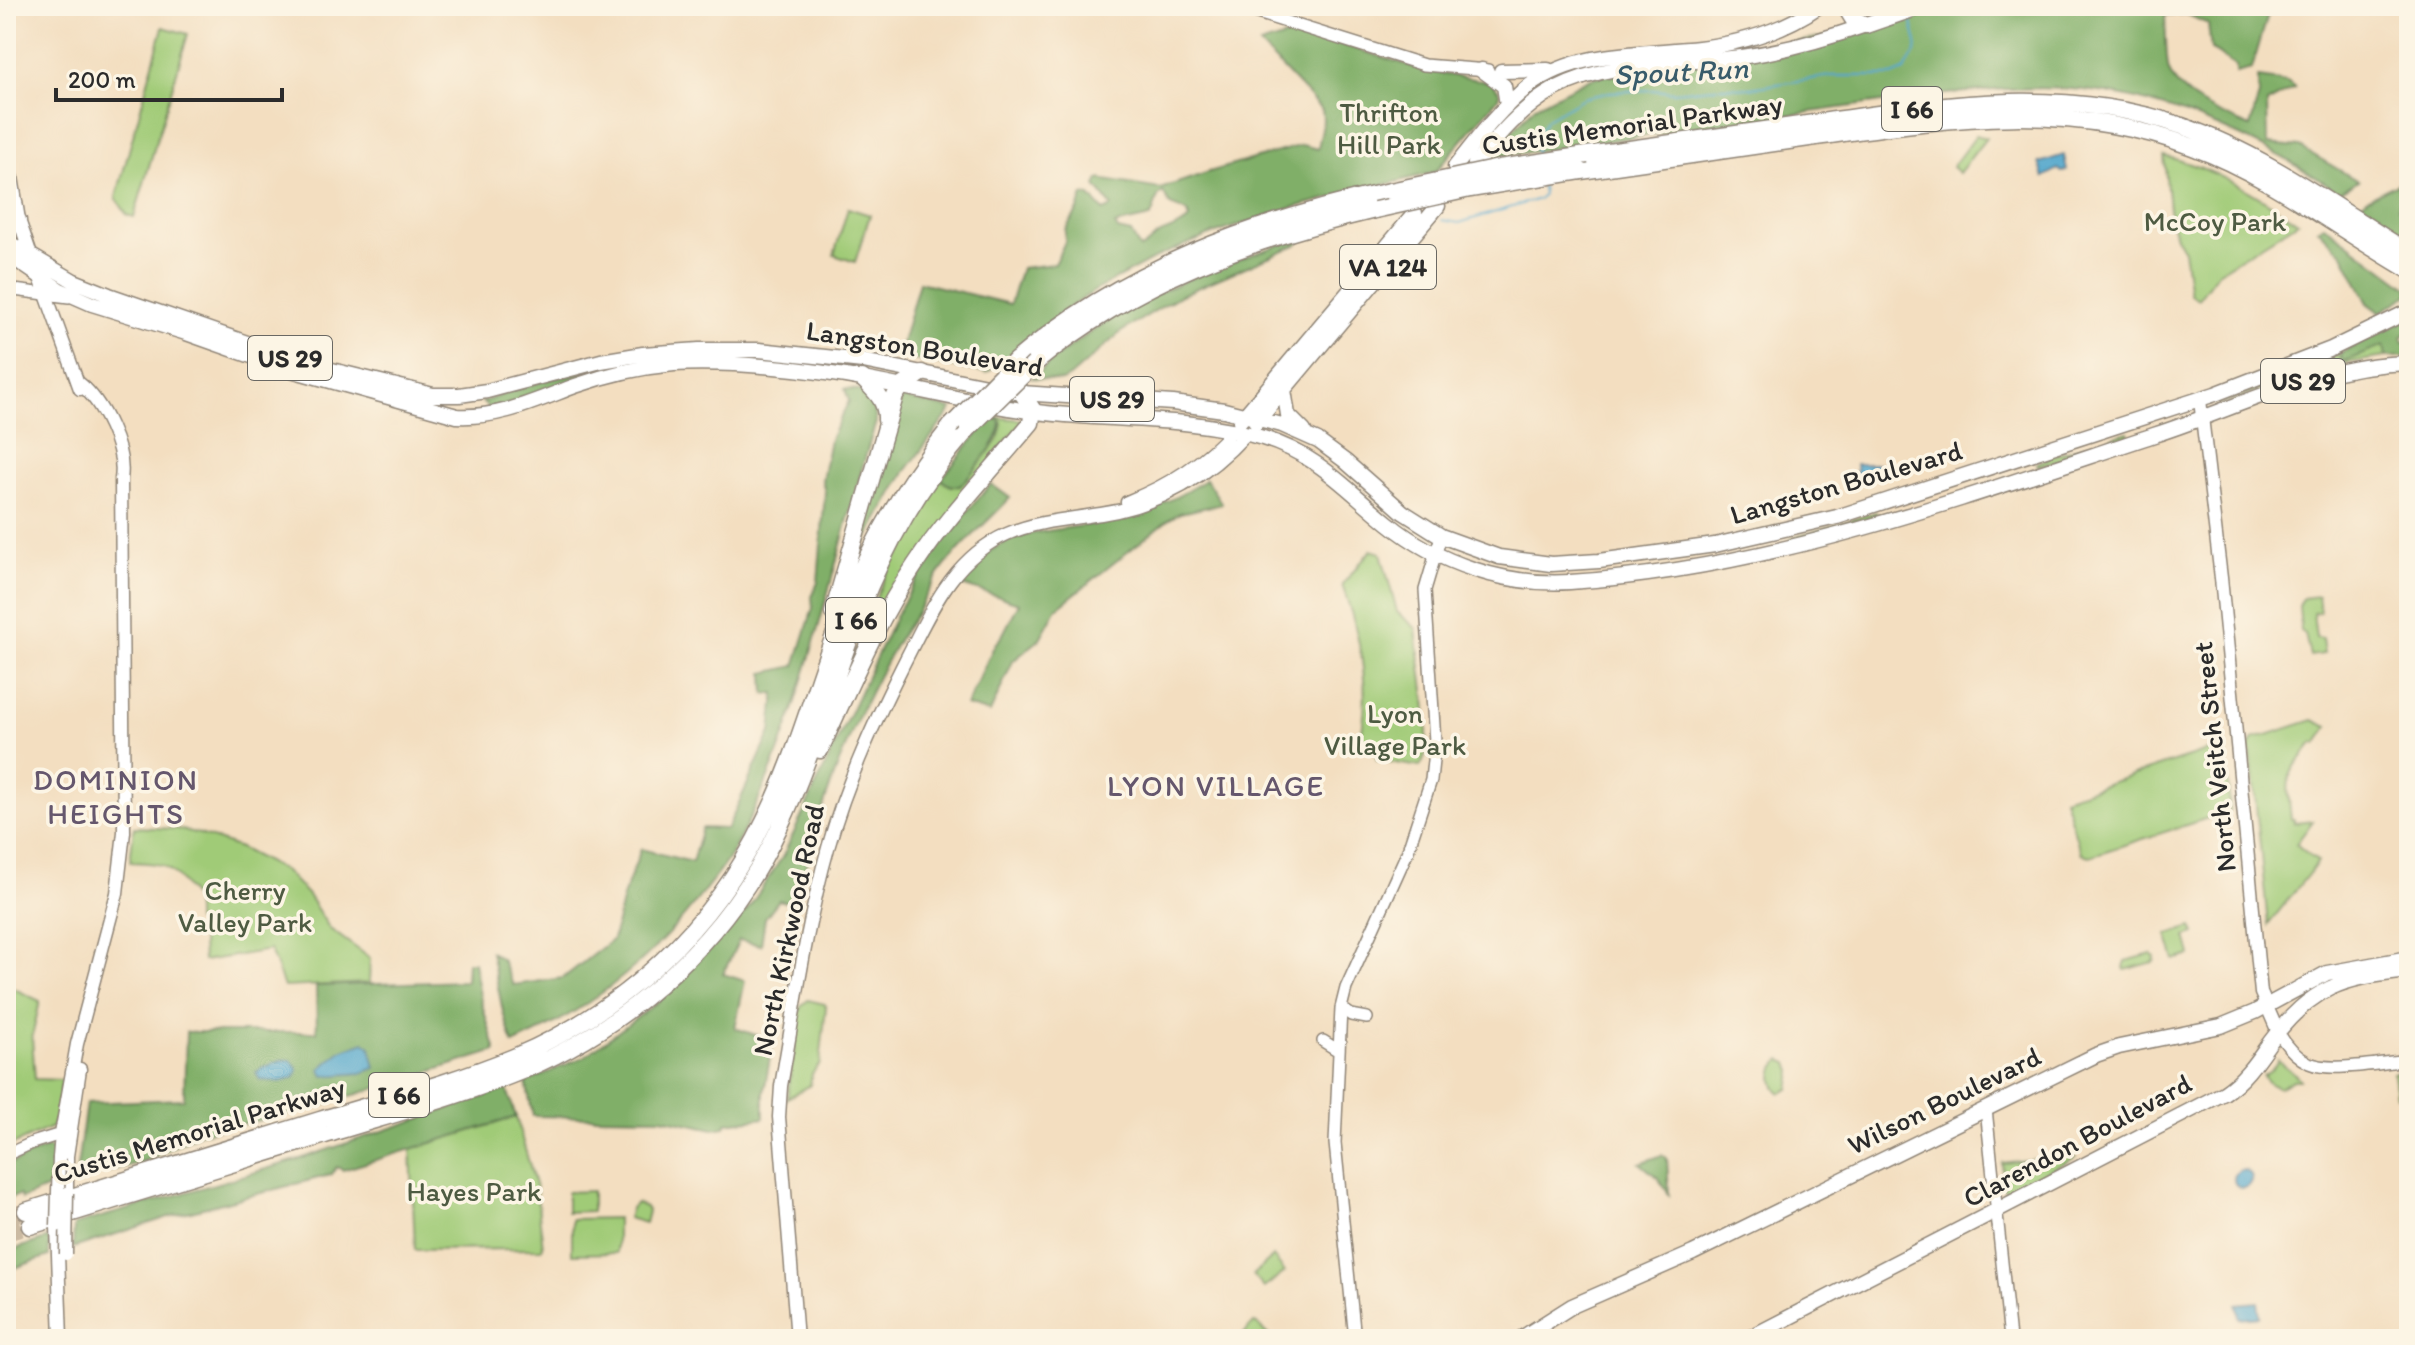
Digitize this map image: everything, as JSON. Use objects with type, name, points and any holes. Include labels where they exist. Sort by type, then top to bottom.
[{"type":"highway","points":[[1845,6],[1853,19],[1866,25],[1921,6]]},
{"type":"highway","name":"Custis Memorial Parkway","points":[[2409,253],[2271,166],[2209,136],[2143,114],[2061,102],[2007,100],[1952,104],[1584,163],[1375,210],[1260,242],[1184,270],[1112,307],[1077,330],[960,427],[915,472],[869,552],[840,620],[766,820],[722,892],[669,954],[628,991],[595,1015],[534,1048],[470,1073],[28,1218],[475,1088],[524,1070],[573,1046],[642,1000],[700,945],[744,889],[779,830],[880,564],[898,527],[960,427],[1015,361],[1082,309],[1173,259],[1270,223],[1390,191],[1499,168],[1584,163],[1923,122],[2026,115],[2079,119],[2132,128],[2184,143],[2246,170],[2409,270]]},
{"type":"highway","points":[[2246,170],[2280,197],[2409,283]]},
{"type":"highway","points":[[2339,209],[2409,242]]},
{"type":"highway","points":[[800,730],[808,690],[895,396],[901,387],[922,373]]},
{"type":"highway","points":[[862,378],[884,403],[887,414],[885,429]]},
{"type":"highway","points":[[779,830],[798,802],[828,732],[903,584],[953,515],[1030,424],[1033,412],[1022,393]]},
{"type":"main road","points":[[1501,71],[1540,72],[1602,57],[1707,47],[1744,40],[1781,28],[1819,6]]},
{"type":"main road","points":[[1529,86],[1547,87],[1594,72],[1753,55],[1809,43],[1866,25]]},
{"type":"main road","points":[[1455,167],[1507,105],[1529,86],[1568,66]]},
{"type":"main road","points":[[1482,70],[1504,86],[1507,105]]},
{"type":"main road","points":[[1500,133],[1545,95],[1594,72]]},
{"type":"main road","points":[[1475,164],[1529,96],[1529,86]]},
{"type":"main road","points":[[6,140],[19,220],[39,276]]},
{"type":"main road","name":"VA 124","points":[[1252,416],[1284,390],[1438,206]]},
{"type":"main road","name":"VA 124","points":[[1252,416],[1415,213]]},
{"type":"main road","points":[[6,233],[19,220]]},
{"type":"main road","name":"Langston Boulevard","points":[[6,241],[96,290],[284,356],[438,395],[473,393],[601,361],[665,352],[759,350],[848,358],[1022,393],[1173,403],[1252,416],[1310,437],[1345,461],[1403,512],[1441,536],[1499,557],[1551,564],[1599,561],[1733,542],[1856,511],[2200,400],[2312,357],[2405,313]]},
{"type":"main road","name":"Langston Boulevard","points":[[6,253],[39,276],[53,292],[291,370],[457,416],[502,413],[589,381],[656,366],[726,365],[862,378],[1033,412],[1183,422],[1239,432],[1287,446],[1322,465],[1394,528],[1438,554],[1492,574],[1554,582],[1600,579],[1734,560],[1838,536],[2203,419],[2323,374],[2363,366],[2409,363]]},
{"type":"main road","points":[[63,1339],[61,1134],[77,1044],[117,893],[125,823],[123,467],[118,445],[89,391],[79,383],[53,292],[96,290]]},
{"type":"main road","points":[[839,375],[848,358]]},
{"type":"main road","points":[[1284,390],[1288,415],[1310,437]]},
{"type":"main road","name":"North Veitch Street","points":[[2200,400],[2259,967],[2265,1005],[2278,1032]]},
{"type":"main road","name":"North Kirkwood Road","points":[[794,1339],[779,1117],[781,1086],[827,849],[849,783],[881,707],[937,599],[958,569],[974,554],[1017,530],[1119,511],[1159,498],[1216,463],[1252,416]]},
{"type":"main road","name":"Wilson Boulevard","points":[[1520,1339],[1572,1306],[1704,1248],[2101,1053],[2210,1029],[2327,973],[2409,958]]},
{"type":"main road","name":"Clarendon Boulevard","points":[[1747,1339],[2234,1087],[2300,1007],[2331,987],[2349,980],[2409,971]]},
{"type":"main road","points":[[63,1157],[86,1014]]},
{"type":"street","points":[[1235,6],[1417,63],[1443,68],[1501,71],[1529,86]]},
{"type":"street","points":[[6,289],[53,292]]},
{"type":"street","points":[[1355,1339],[1335,1143],[1341,1008],[1346,988],[1407,853],[1431,780],[1435,741],[1425,590],[1441,536]]},
{"type":"street","points":[[1341,1008],[1351,1015],[1367,1018]]},
{"type":"street","name":"North Veitch Street","points":[[2278,1032],[2285,1043],[2309,1063],[2340,1066],[2409,1060]]},
{"type":"street","points":[[1323,1041],[1339,1051]]},
{"type":"street","points":[[1986,1109],[2010,1339]]},
{"type":"street","points":[[6,1155],[61,1134]]},
{"type":"green space","points":[[1938,6],[2292,6],[2269,11],[2252,69],[2236,73],[2236,66],[2211,50],[2208,24],[2186,14],[2165,16],[2169,71],[2193,98],[2250,127],[2259,95],[2258,78],[2287,82],[2295,88],[2267,103],[2268,144],[2300,147],[2358,181],[2339,192],[2249,141],[2184,113],[2151,103],[2084,90],[2044,88],[1924,96],[1487,158],[1535,106],[1591,78],[1876,28]]},
{"type":"green space","points":[[163,27],[188,34],[134,217],[127,215],[116,198]]},
{"type":"green space","name":"Thrifton Hill Park","points":[[1301,32],[1427,71],[1492,83],[1500,92],[1499,97],[1435,172],[1291,208],[1161,255],[1065,310],[987,373],[898,357],[919,282],[1010,304],[1021,268],[1054,264],[1065,242],[1065,230],[1078,210],[1083,195],[1090,196],[1104,211],[1112,207],[1096,186],[1099,179],[1160,189],[1302,145],[1318,149],[1323,125],[1322,110],[1260,45]],"holes":[[[1163,192],[1170,205],[1188,212],[1189,219],[1140,249],[1131,233],[1118,230],[1115,225],[1150,217]]]},
{"type":"green space","points":[[1976,135],[1986,138],[1959,173],[1952,167]]},
{"type":"green space","name":"McCoy Park","points":[[2164,156],[2200,167],[2233,183],[2298,222],[2218,272],[2198,299],[2190,294],[2184,250],[2176,237],[2169,209]]},
{"type":"green space","points":[[2401,182],[2404,191],[2398,207],[2409,214],[2409,234],[2360,206],[2366,199]]},
{"type":"green space","points":[[848,208],[870,215],[855,262],[834,255]]},
{"type":"green space","points":[[2324,225],[2409,288],[2409,295],[2380,312],[2368,303],[2343,254],[2318,229]]},
{"type":"green space","points":[[1295,240],[1300,241],[1179,296],[1121,332],[1070,377],[1062,381],[1032,378],[1061,354],[1123,312],[1189,279]]},
{"type":"green space","points":[[2409,318],[2409,331],[2402,337],[2404,342],[2409,342],[2409,357],[2386,357],[2384,346],[2345,361],[2340,359],[2343,352]]},
{"type":"green space","points":[[2386,347],[2386,357],[2327,366],[2216,407],[2343,352],[2340,354],[2353,356]]},
{"type":"green space","points":[[612,366],[612,370],[491,410],[482,402],[542,381]]},
{"type":"green space","points":[[845,389],[857,390],[873,399],[876,422],[798,695],[758,801],[733,851],[685,915],[642,960],[568,1015],[513,1044],[491,952],[502,960],[513,985],[563,978],[613,939],[623,897],[641,849],[692,862],[702,828],[727,829],[771,732],[775,693],[765,694],[764,673],[795,666],[813,608],[825,492],[822,480],[830,439],[849,401]]},
{"type":"green space","points":[[902,398],[952,409],[903,475],[856,558]]},
{"type":"green space","points":[[991,417],[1001,421],[1000,429],[986,455],[960,486],[945,483],[941,479]]},
{"type":"green space","points":[[993,417],[1024,420],[998,451],[846,678],[875,600],[911,526],[941,479],[951,486],[960,486],[998,440],[1002,424]]},
{"type":"green space","points":[[2128,432],[2129,435],[2112,443],[2038,466],[2037,463],[2054,455]]},
{"type":"green space","points":[[1206,479],[1222,504],[1180,513],[1168,520],[1057,608],[1039,640],[1013,661],[990,713],[966,706],[995,644],[1019,603],[955,583],[975,563],[1011,540],[1128,516],[1174,498]]},
{"type":"green space","points":[[991,484],[1010,498],[958,551],[936,579],[902,633],[866,701],[825,801],[798,906],[779,900],[765,918],[761,945],[739,940],[723,974],[745,981],[735,1028],[773,1041],[764,1092],[764,1118],[726,1123],[725,1127],[714,1129],[662,1118],[533,1116],[526,1082],[584,1057],[659,1001],[748,909],[783,856],[896,615],[950,531]]},
{"type":"green space","points":[[1876,512],[1877,515],[1860,523],[1791,542],[1791,539]]},
{"type":"green space","name":"Lyon Village Park","points":[[1371,550],[1381,553],[1397,612],[1416,628],[1427,721],[1425,756],[1420,767],[1377,760],[1375,753],[1360,741],[1365,702],[1362,662],[1342,585]]},
{"type":"green space","points":[[2318,596],[2320,612],[2313,613],[2316,638],[2322,639],[2324,654],[2310,656],[2305,634],[2301,631],[2299,606],[2303,598]]},
{"type":"green space","points":[[2313,720],[2328,727],[2293,770],[2288,793],[2294,823],[2313,821],[2296,844],[2318,862],[2268,925],[2250,746],[2254,739]]},
{"type":"green space","points":[[2219,747],[2226,757],[2230,811],[2090,856],[2081,854],[2064,798]]},
{"type":"green space","name":"Cherry Valley Park","points":[[134,827],[177,829],[200,834],[240,848],[286,872],[308,895],[330,929],[370,958],[369,983],[284,987],[270,950],[203,961],[201,922],[196,921],[194,899],[179,878],[167,868],[130,862]]},
{"type":"green space","points":[[2192,927],[2195,934],[2186,937],[2191,955],[2175,960],[2167,935]]},
{"type":"green space","points":[[2151,954],[2155,957],[2154,962],[2124,969],[2126,961]]},
{"type":"green space","points":[[467,962],[474,962],[481,1001],[496,1051],[306,1110],[201,1133],[145,1161],[75,1181],[86,1103],[184,1099],[186,1032],[317,1032],[316,986],[466,981]]},
{"type":"green space","points":[[6,985],[40,1001],[32,1037],[35,1079],[62,1080],[52,1127],[6,1148]]},
{"type":"green space","points":[[808,1000],[825,1004],[826,1007],[820,1063],[812,1074],[810,1085],[787,1098],[801,1006]]},
{"type":"green space","points":[[1781,1060],[1789,1063],[1792,1071],[1789,1089],[1781,1093],[1773,1077]]},
{"type":"green space","points":[[2278,1060],[2300,1080],[2293,1080],[2279,1088],[2268,1083],[2263,1076],[2272,1070]]},
{"type":"green space","points":[[2409,1071],[2409,1095],[2396,1096],[2393,1073]]},
{"type":"green space","points":[[507,1089],[516,1117],[343,1170],[337,1167],[330,1175],[172,1216],[73,1248],[74,1225],[300,1159]]},
{"type":"green space","name":"Hayes Park","points":[[516,1117],[536,1188],[543,1247],[415,1250],[411,1149]]},
{"type":"green space","points":[[47,1147],[54,1151],[51,1187],[21,1199],[20,1195],[6,1199],[6,1166]]},
{"type":"green space","points":[[1662,1155],[1667,1158],[1669,1194],[1658,1178],[1640,1163]]},
{"type":"green space","points":[[2076,1157],[2008,1192],[2004,1189],[2002,1163]]},
{"type":"green space","points":[[592,1191],[592,1211],[567,1212],[567,1192]]},
{"type":"green space","points":[[636,1203],[648,1211],[645,1223],[628,1218]]},
{"type":"green space","points":[[617,1218],[617,1253],[572,1254],[572,1219]]},
{"type":"green space","points":[[49,1238],[49,1256],[6,1271],[6,1252]]},
{"type":"green space","points":[[1273,1257],[1285,1272],[1264,1288],[1253,1275]]},
{"type":"green space","points":[[1254,1323],[1272,1339],[1239,1339]]},
{"type":"water","points":[[2064,155],[2067,170],[2062,172],[2058,169],[2044,177],[2039,163]]},
{"type":"water","points":[[1856,464],[1879,464],[1880,472],[1857,479]]},
{"type":"water","points":[[364,1042],[370,1046],[375,1068],[362,1073],[324,1076],[320,1069],[341,1051]]},
{"type":"water","points":[[282,1060],[291,1060],[298,1070],[294,1078],[279,1082],[260,1080],[256,1073]]},
{"type":"water","points":[[2243,1170],[2252,1179],[2243,1188],[2234,1179]]},
{"type":"water","points":[[2258,1302],[2260,1316],[2239,1318],[2237,1304]]},
{"type":"waterway","name":"Spout Run","points":[[1536,157],[1535,136],[1547,119],[1583,98],[1609,92],[1751,88],[1831,76],[1892,76],[1904,71],[1916,51],[1911,19]]},
{"type":"waterway","name":"Spout Run","points":[[1442,220],[1459,223],[1539,199],[1543,194],[1541,183]]},
{"type":"tunnel","points":[[6,1217],[26,1211]]},
{"type":"tunnel","points":[[6,1233],[30,1226]]},
{"type":"district","name":"LYON VILLAGE","points":[[1216,785]]},
{"type":"district","name":"DOMINION HEIGHTS","points":[[116,796]]}]
